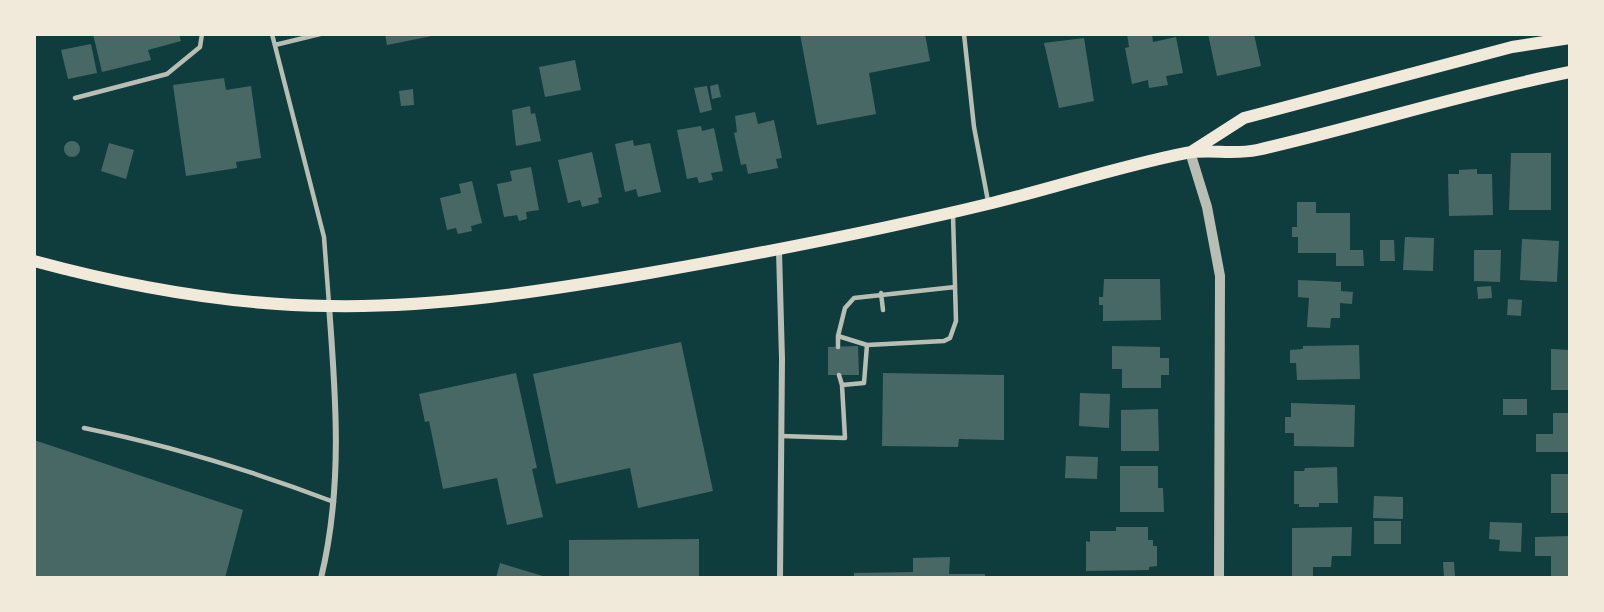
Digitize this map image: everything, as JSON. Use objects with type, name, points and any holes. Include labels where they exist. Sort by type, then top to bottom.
[{"type":"main road","points":[[1190,152],[1244,118],[1501,50],[1569,38]]},
{"type":"main road","points":[[34,261],[89,276],[181,293],[329,306],[413,304],[512,295],[779,251],[989,204],[1190,152],[1251,151],[1515,83],[1569,72]]},
{"type":"street","points":[[1190,152],[1207,207],[1220,276],[1219,578]]},
{"type":"street","points":[[779,251],[780,578]]},
{"type":"street","points":[[321,578],[329,544],[334,502],[337,405],[329,306]]},
{"type":"lane","points":[[75,98],[166,74],[200,47],[202,34]]},
{"type":"lane","points":[[272,34],[324,237],[329,306]]},
{"type":"lane","points":[[275,45],[320,34]]},
{"type":"lane","points":[[964,34],[974,127],[989,204]]},
{"type":"lane","points":[[838,336],[867,345],[944,341],[950,338],[956,321],[952,212]]},
{"type":"lane","points":[[838,347],[838,336],[845,308],[854,298],[881,293],[955,287]]},
{"type":"lane","points":[[881,293],[883,310]]},
{"type":"lane","points":[[888,337],[889,344]]},
{"type":"lane","points":[[842,385],[864,384],[867,345]]},
{"type":"lane","points":[[781,436],[844,438],[842,385],[839,375]]},
{"type":"lane","points":[[84,428],[159,443],[258,473],[334,502]]},
{"type":"building","points":[[93,34],[179,34],[181,41],[148,50],[151,60],[102,72]]},
{"type":"building","points":[[385,34],[432,34],[432,36],[387,45]]},
{"type":"building","points":[[800,34],[925,34],[930,61],[869,73],[876,114],[817,125]]},
{"type":"building","points":[[1127,34],[1152,34],[1153,42],[1176,37],[1183,73],[1166,76],[1168,85],[1149,88],[1148,80],[1132,84],[1125,48],[1129,47]]},
{"type":"building","points":[[1208,34],[1254,34],[1261,66],[1217,76]]},
{"type":"building","points":[[1084,38],[1094,101],[1059,108],[1044,43]]},
{"type":"building","points":[[91,44],[97,73],[68,79],[61,50]]},
{"type":"building","points":[[575,60],[581,90],[545,97],[539,67]]},
{"type":"building","points":[[224,78],[226,90],[251,86],[261,158],[236,162],[237,168],[186,176],[173,85]]},
{"type":"building","points":[[718,84],[721,97],[712,99],[710,86]]},
{"type":"building","points":[[707,86],[712,110],[700,113],[694,88]]},
{"type":"building","points":[[413,89],[414,105],[401,106],[399,91]]},
{"type":"building","points":[[530,106],[531,114],[535,113],[541,141],[516,146],[512,110]]},
{"type":"building","points":[[755,112],[758,124],[774,120],[782,158],[776,159],[778,168],[748,174],[746,164],[741,165],[734,133],[737,132],[735,116]]},
{"type":"building","points":[[701,126],[702,131],[714,128],[723,171],[711,173],[713,180],[699,183],[697,177],[687,179],[677,130]]},
{"type":"building","points":[[633,140],[634,146],[650,143],[661,192],[638,197],[636,189],[625,192],[615,144]]},
{"type":"building","points":[[72,141],[80,149],[72,157],[64,149]]},
{"type":"building","points":[[109,143],[134,150],[126,179],[101,171]]},
{"type":"building","points":[[592,152],[602,197],[598,198],[599,203],[582,207],[580,200],[568,203],[558,160]]},
{"type":"building","points":[[1511,153],[1551,153],[1551,210],[1509,210]]},
{"type":"building","points":[[531,167],[539,210],[526,212],[527,219],[519,221],[517,215],[504,217],[497,184],[512,181],[510,171]]},
{"type":"building","points":[[1477,169],[1477,174],[1492,174],[1493,215],[1449,216],[1448,174],[1459,174],[1459,170]]},
{"type":"building","points":[[472,181],[482,223],[471,226],[472,231],[458,234],[456,228],[447,230],[440,198],[461,193],[459,184]]},
{"type":"building","points":[[1297,202],[1316,202],[1316,213],[1350,213],[1350,250],[1363,250],[1364,266],[1336,266],[1336,253],[1298,253],[1298,237],[1292,237],[1292,227],[1297,227]]},
{"type":"building","points":[[1405,237],[1434,238],[1433,271],[1403,270]]},
{"type":"building","points":[[1522,239],[1559,241],[1557,282],[1520,280]]},
{"type":"building","points":[[1380,240],[1394,240],[1395,261],[1380,261]]},
{"type":"building","points":[[1474,250],[1501,250],[1500,282],[1474,281]]},
{"type":"building","points":[[1104,279],[1160,279],[1161,320],[1103,321],[1103,305],[1099,305],[1099,297],[1103,297]]},
{"type":"building","points":[[1298,280],[1341,282],[1341,291],[1353,292],[1352,304],[1340,303],[1340,318],[1331,318],[1330,328],[1307,327],[1309,298],[1298,297]]},
{"type":"building","points":[[1491,286],[1492,298],[1478,299],[1477,287]]},
{"type":"building","points":[[1508,299],[1522,300],[1521,316],[1507,315]]},
{"type":"building","points":[[681,342],[713,491],[638,508],[630,468],[556,484],[533,374]]},
{"type":"building","points":[[1359,345],[1360,379],[1297,380],[1296,363],[1290,363],[1290,350],[1303,349],[1303,346]]},
{"type":"building","points":[[858,346],[859,375],[828,375],[828,347]]},
{"type":"building","points":[[1112,346],[1160,347],[1160,358],[1169,358],[1169,375],[1161,375],[1161,388],[1122,388],[1122,369],[1112,369]]},
{"type":"building","points":[[1551,349],[1570,350],[1570,390],[1551,390]]},
{"type":"building","points":[[516,373],[537,468],[532,469],[543,517],[507,525],[497,478],[443,489],[429,421],[425,422],[419,394]]},
{"type":"building","points":[[883,373],[1004,375],[1004,440],[959,439],[958,447],[882,446]]},
{"type":"building","points":[[1080,393],[1110,394],[1109,428],[1079,426]]},
{"type":"building","points":[[1503,399],[1527,399],[1527,415],[1503,415]]},
{"type":"building","points":[[1291,403],[1355,405],[1354,447],[1294,446],[1294,433],[1285,433],[1285,417],[1291,417]]},
{"type":"building","points":[[1158,409],[1159,451],[1121,451],[1121,410]]},
{"type":"building","points":[[1553,413],[1570,413],[1570,452],[1536,452],[1536,434],[1553,434]]},
{"type":"building","points":[[34,440],[243,510],[225,578],[34,578]]},
{"type":"building","points":[[1066,456],[1098,457],[1097,479],[1065,478]]},
{"type":"building","points":[[1120,466],[1158,466],[1158,488],[1163,488],[1164,512],[1120,512]]},
{"type":"building","points":[[1337,467],[1338,503],[1319,503],[1319,507],[1299,507],[1299,504],[1294,504],[1294,471],[1304,471],[1305,468]]},
{"type":"building","points":[[1551,474],[1570,474],[1570,513],[1551,513]]},
{"type":"building","points":[[1374,496],[1403,497],[1403,519],[1373,518]]},
{"type":"building","points":[[1374,521],[1401,521],[1401,544],[1374,544]]},
{"type":"building","points":[[1490,522],[1522,523],[1521,552],[1499,551],[1500,540],[1489,539]]},
{"type":"building","points":[[1116,527],[1148,527],[1148,540],[1153,540],[1153,546],[1157,546],[1157,566],[1149,567],[1149,570],[1086,571],[1086,541],[1090,542],[1090,531],[1116,531]]},
{"type":"building","points":[[1352,527],[1351,556],[1332,556],[1331,567],[1313,567],[1313,576],[1292,576],[1292,528]]},
{"type":"building","points":[[1570,536],[1570,577],[1551,577],[1551,556],[1535,556],[1535,537]]},
{"type":"building","points":[[699,539],[699,578],[569,578],[569,540]]},
{"type":"building","points":[[950,557],[949,574],[985,574],[985,578],[854,578],[854,573],[913,572],[913,558]]},
{"type":"building","points":[[1443,562],[1454,562],[1455,577],[1444,577]]},
{"type":"building","points":[[500,563],[546,577],[546,578],[496,578]]}]
